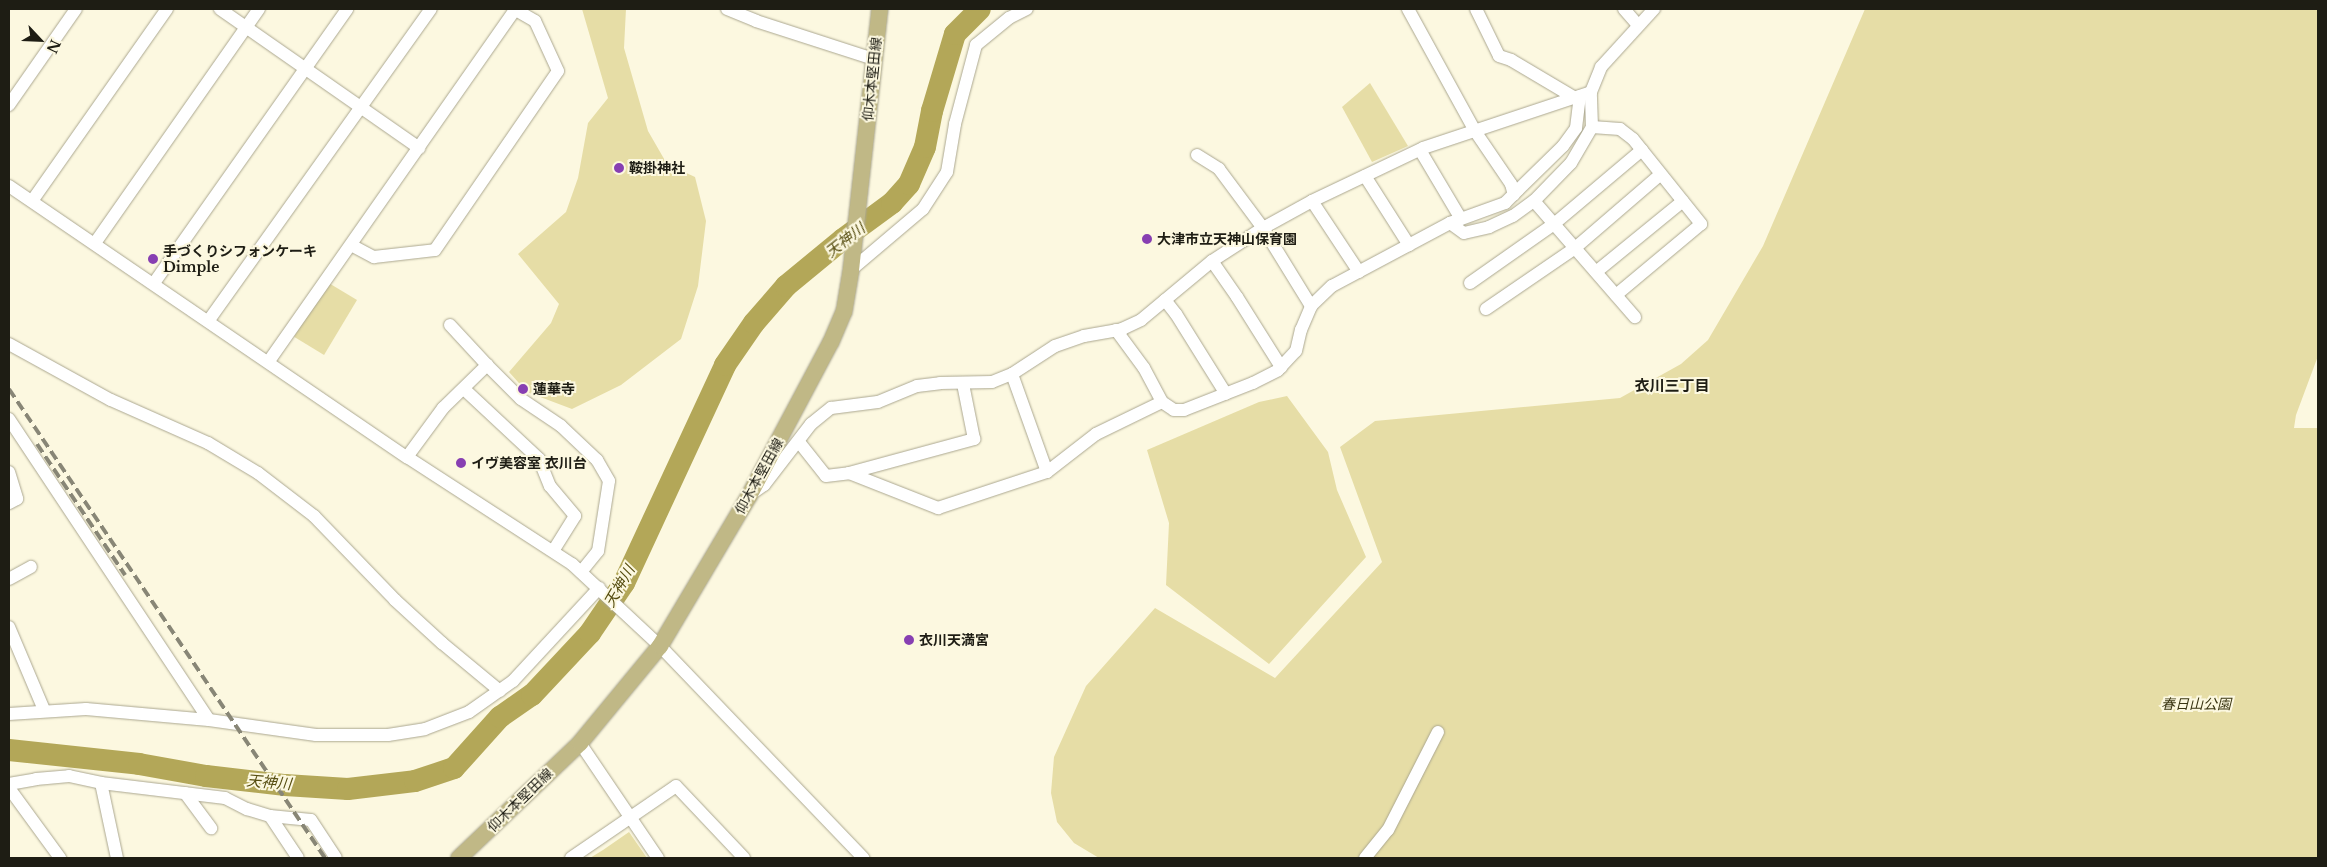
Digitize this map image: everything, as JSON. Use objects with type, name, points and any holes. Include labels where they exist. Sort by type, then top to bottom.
[{"type":"main road","name":"仰木本堅田線","points":[[458,858],[580,743],[660,646],[749,496],[831,342],[844,312],[851,270],[880,9]]},
{"type":"street","points":[[9,105],[76,9]]},
{"type":"street","points":[[220,9],[419,148]]},
{"type":"street","points":[[95,243],[259,9]]},
{"type":"street","points":[[154,284],[347,9]]},
{"type":"street","points":[[209,320],[430,9]]},
{"type":"street","points":[[727,9],[756,21],[874,59]]},
{"type":"street","points":[[851,270],[923,209],[948,172],[955,124],[976,45],[1009,18],[1027,9]]},
{"type":"street","points":[[1408,9],[1475,131],[1510,184],[1514,194]]},
{"type":"street","points":[[1420,150],[1464,233],[1489,227],[1513,216],[1534,201],[1571,163],[1592,127],[1582,95],[1499,56],[1476,9]]},
{"type":"street","points":[[1624,9],[1638,25]]},
{"type":"street","points":[[1116,330],[1144,368],[1162,402],[1174,410],[1184,410],[1226,394],[1253,383],[1281,367],[1296,351],[1301,330],[1311,306],[1332,286],[1456,221],[1504,204],[1563,146],[1576,128],[1582,95],[1601,67],[1654,9]]},
{"type":"street","points":[[32,201],[165,10]]},
{"type":"street","points":[[269,361],[515,10],[535,21],[558,71],[434,250],[374,257],[351,245]]},
{"type":"street","points":[[749,496],[764,485],[811,424],[831,408],[878,402],[917,386],[940,383],[992,382],[1012,374],[1055,346],[1084,336],[1116,330],[1141,320],[1212,262],[1263,228],[1312,201],[1420,150],[1582,95]]},
{"type":"street","points":[[1592,127],[1620,129],[1633,139],[1700,224],[1616,295]]},
{"type":"street","points":[[1470,283],[1554,224],[1642,150]]},
{"type":"street","points":[[1197,155],[1219,169],[1263,228],[1311,306]]},
{"type":"street","points":[[1486,309],[1574,248],[1661,174]]},
{"type":"street","points":[[1365,176],[1409,245]]},
{"type":"street","points":[[9,186],[209,320],[407,457],[554,550],[599,588],[660,646],[859,857]]},
{"type":"street","points":[[1312,201],[1359,272]]},
{"type":"street","points":[[1534,201],[1635,317]]},
{"type":"street","points":[[1596,272],[1683,201]]},
{"type":"street","points":[[1212,262],[1237,297],[1281,367]]},
{"type":"street","points":[[1164,300],[1176,314],[1226,394]]},
{"type":"street","points":[[450,325],[521,399],[561,426],[597,460],[609,481],[598,551],[581,572]]},
{"type":"street","points":[[9,344],[112,400],[208,443],[258,473],[314,516],[408,612],[500,691]]},
{"type":"street","points":[[407,457],[443,408],[487,365]]},
{"type":"street","points":[[1012,374],[1047,472]]},
{"type":"street","points":[[799,442],[826,476],[849,473],[974,439],[963,384]]},
{"type":"street","points":[[464,389],[539,459],[550,486],[575,516],[554,550]]},
{"type":"street","points":[[849,473],[938,508],[1047,472],[1096,434],[1162,402]]},
{"type":"street","points":[[9,419],[209,720]]},
{"type":"street","points":[[9,472],[17,499],[9,503]]},
{"type":"street","points":[[9,580],[31,567]]},
{"type":"street","points":[[9,714],[44,710],[86,709],[209,720],[316,736],[388,735],[425,729],[451,721],[469,712],[500,691],[532,662],[599,588]]},
{"type":"street","points":[[9,627],[44,710]]},
{"type":"street","points":[[1365,858],[1388,830],[1438,732]]},
{"type":"street","points":[[580,743],[658,858]]},
{"type":"street","points":[[60,858],[9,786],[36,779],[69,776],[101,783],[225,798],[247,809],[270,816],[311,820],[336,858]]},
{"type":"street","points":[[101,783],[116,858]]},
{"type":"street","points":[[571,858],[676,786],[744,858]]},
{"type":"street","points":[[185,793],[211,828]]},
{"type":"street","points":[[270,816],[298,858]]},
{"type":"green space","points":[[582,9],[626,9],[624,48],[648,131],[667,164],[695,177],[706,221],[698,286],[681,339],[621,385],[572,409],[527,392],[509,372],[551,323],[559,304],[518,254],[566,212],[578,178],[588,123],[608,98]]},
{"type":"green space","name":"春日山公園","points":[[1865,9],[2318,9],[2318,356],[2296,415],[2294,428],[2318,428],[2318,858],[1099,858],[1074,843],[1057,822],[1051,793],[1054,757],[1086,686],[1155,608],[1275,678],[1382,562],[1340,447],[1375,421],[1620,398],[1681,364],[1708,340],[1763,246]]},
{"type":"green space","points":[[1370,83],[1408,146],[1372,162],[1342,107]]},
{"type":"green space","points":[[327,282],[357,300],[324,355],[294,337]]},
{"type":"green space","points":[[1287,396],[1328,452],[1337,490],[1366,557],[1269,664],[1166,585],[1169,523],[1147,450],[1259,402]]},
{"type":"green space","points":[[629,832],[647,858],[590,858],[603,850]]},
{"type":"waterway","name":"天神川","points":[[9,750],[139,764],[206,776],[285,785],[348,789],[415,781],[454,768],[500,717],[532,695],[590,633],[624,583],[725,365],[754,323],[786,286],[843,239],[892,203],[909,184],[925,147],[932,111],[955,34],[980,9]]},
{"type":"railway","points":[[9,389],[325,858]]},
{"type":"railway","points":[[37,444],[125,575]]},
{"type":"place","name":"鞍掛神社","points":[[619,168]]},
{"type":"place","name":"大津市立天神山保育園","points":[[1147,239]]},
{"type":"place","name":"手づくりシフォンケーキ Dimple","points":[[153,259]]},
{"type":"place","name":"蓮華寺","points":[[523,389]]},
{"type":"place","name":"イヴ美容室 衣川台","points":[[461,463]]},
{"type":"place","name":"衣川天満宮","points":[[909,640]]},
{"type":"district","name":"衣川三丁目","points":[[1672,386]]}]
